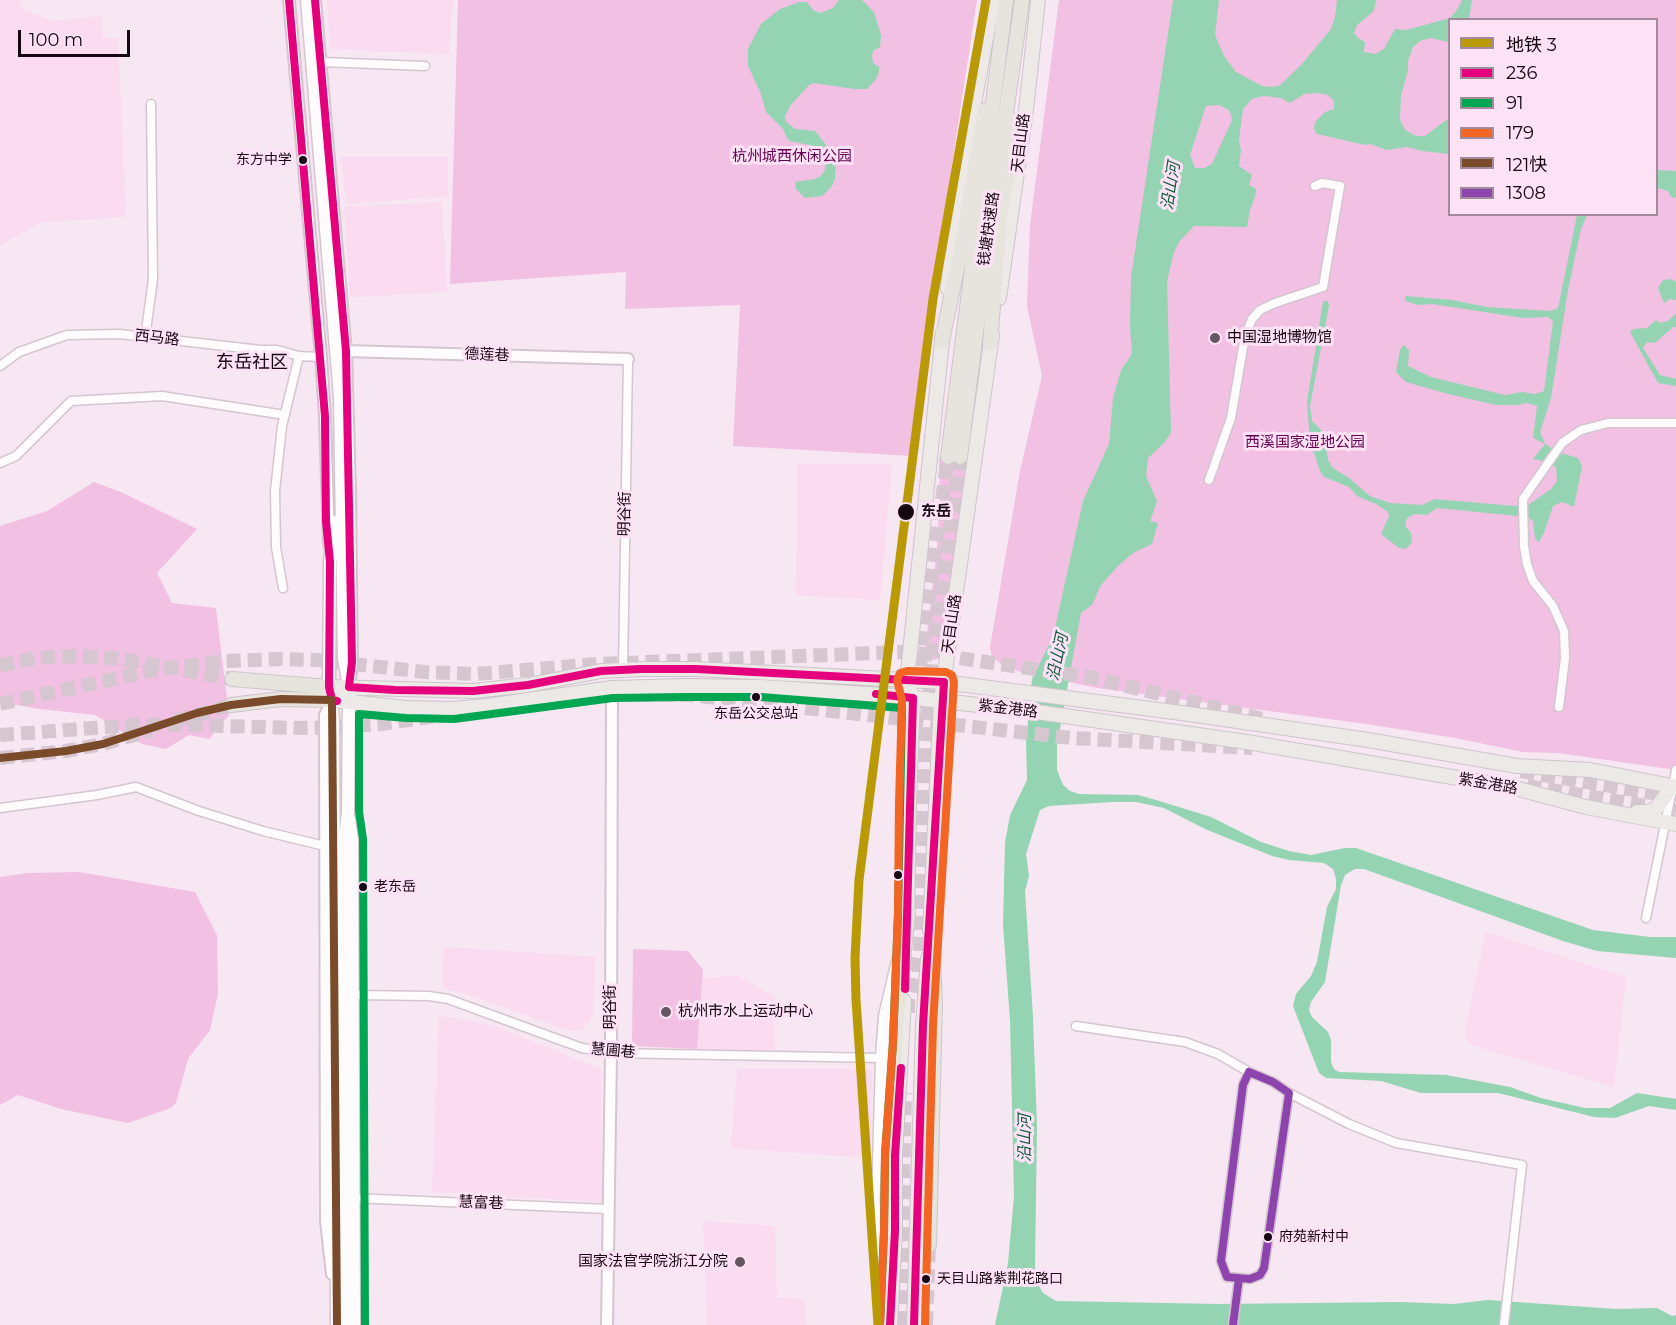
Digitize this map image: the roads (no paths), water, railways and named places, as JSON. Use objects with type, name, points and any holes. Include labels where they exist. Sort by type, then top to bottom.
[{"type":"highway","name":"钱塘快速路","points":[[1006,0],[954,457],[1022,0]]},
{"type":"highway","points":[[942,341],[963,239],[988,91],[1002,32]]},
{"type":"highway","points":[[990,344],[1000,217],[1010,164],[1017,35]]},
{"type":"highway","points":[[232,679],[331,694]]},
{"type":"highway","points":[[231,705],[331,694]]},
{"type":"highway","points":[[886,1202],[896,1026],[908,913]]},
{"type":"highway","points":[[929,1245],[935,1014],[931,919]]},
{"type":"main road","points":[[300,0],[332,403],[334,534],[330,562],[336,1319]]},
{"type":"main road","points":[[307,0],[340,397],[344,658],[349,687],[348,812],[344,848],[346,1325]]},
{"type":"main road","points":[[890,1325],[895,1231],[895,1156],[903,1044],[908,913],[909,803],[914,698],[908,681],[954,227],[965,152],[993,0]]},
{"type":"main road","name":"天目山路","points":[[914,1325],[924,1024],[941,700],[990,344],[1004,269],[1038,0]]},
{"type":"main road","name":"紫金港路","points":[[331,694],[349,687],[473,691],[528,685],[601,671],[623,670],[696,669],[944,682],[1190,714],[1517,766],[1590,770],[1674,787]]},
{"type":"main road","name":"紫金港路","points":[[331,694],[349,702],[406,708],[453,709],[612,688],[687,686],[760,687],[941,700],[1247,741],[1511,787],[1586,807],[1670,823]]},
{"type":"main road","points":[[1552,798],[1647,812],[1660,805],[1674,787]]},
{"type":"main road","points":[[890,1325],[878,1200],[882,1058],[885,1016],[908,913]]},
{"type":"street","points":[[289,0],[321,357],[325,416],[326,521],[330,562]]},
{"type":"street","points":[[315,0],[346,351],[352,662],[349,687]]},
{"type":"street","points":[[321,62],[425,66]]},
{"type":"street","points":[[145,338],[153,279],[151,104]]},
{"type":"street","points":[[1209,480],[1231,418],[1245,336],[1252,319],[1260,310],[1275,303],[1323,286],[1340,186],[1318,183]]},
{"type":"street","name":"西马路","points":[[0,366],[20,352],[67,335],[119,334],[278,350],[299,356],[321,357]]},
{"type":"street","name":"德莲巷","points":[[346,351],[628,359]]},
{"type":"street","points":[[284,588],[276,547],[275,491],[278,453],[299,356]]},
{"type":"street","name":"明谷街","points":[[623,670],[628,359]]},
{"type":"street","points":[[0,464],[16,456],[71,401],[162,396],[285,415]]},
{"type":"street","points":[[1559,707],[1565,658],[1564,631],[1553,606],[1533,581],[1527,564],[1523,499],[1562,443],[1581,430],[1608,423],[1676,423]]},
{"type":"street","name":"明谷街","points":[[607,1325],[611,1053],[612,688]]},
{"type":"street","points":[[331,694],[325,715],[327,1221],[336,1319]]},
{"type":"street","points":[[1646,918],[1670,823],[1676,770]]},
{"type":"street","points":[[0,808],[97,795],[136,787],[199,811],[263,831],[325,846]]},
{"type":"street","points":[[348,812],[354,839],[355,1325]]},
{"type":"street","name":"慧圃巷","points":[[354,995],[429,996],[447,999],[573,1045],[611,1053],[882,1058]]},
{"type":"street","points":[[1076,1026],[1185,1042],[1218,1054],[1350,1124],[1396,1143],[1522,1164],[1504,1321]]},
{"type":"street","points":[[1249,1072],[1243,1085],[1221,1261],[1227,1277],[1250,1279],[1260,1275],[1264,1268],[1289,1093]]},
{"type":"street","name":"慧富巷","points":[[353,1198],[608,1209]]},
{"type":"street","points":[[1233,1325],[1239,1278]]},
{"type":"water","points":[[839,0],[862,0],[874,12],[881,35],[880,47],[873,51],[872,57],[873,63],[879,67],[879,72],[867,89],[813,83],[790,106],[785,116],[786,122],[795,129],[815,131],[836,156],[835,179],[832,186],[822,196],[805,198],[796,189],[795,182],[821,176],[825,170],[824,154],[815,146],[789,141],[782,128],[766,112],[761,94],[748,66],[748,49],[761,24],[780,9],[799,2],[807,2],[814,11],[821,13],[833,8]]},
{"type":"water","name":"沿山河","points":[[1173,0],[1219,0],[1215,35],[1224,56],[1236,72],[1262,86],[1270,87],[1279,86],[1301,65],[1331,29],[1337,0],[1376,0],[1374,11],[1357,25],[1354,33],[1365,42],[1364,52],[1375,54],[1384,49],[1395,29],[1406,30],[1448,19],[1448,42],[1430,38],[1420,41],[1413,47],[1401,95],[1400,120],[1405,130],[1416,136],[1425,136],[1448,119],[1448,154],[1407,147],[1387,150],[1370,144],[1365,145],[1317,134],[1314,129],[1315,122],[1325,112],[1334,109],[1334,101],[1328,95],[1304,94],[1290,103],[1281,98],[1263,96],[1252,99],[1243,109],[1239,140],[1241,150],[1239,166],[1252,175],[1249,185],[1256,189],[1247,227],[1194,226],[1179,242],[1174,252],[1167,281],[1171,432],[1165,442],[1148,458],[1146,476],[1157,501],[1150,521],[1158,523],[1152,544],[1133,553],[1119,565],[1101,585],[1092,605],[1081,613],[1057,745],[1057,770],[1063,785],[1070,791],[1079,794],[1138,795],[1211,817],[1261,842],[1289,851],[1311,855],[1356,848],[1593,930],[1650,937],[1676,937],[1676,958],[1597,951],[1563,941],[1364,869],[1355,869],[1345,875],[1341,885],[1325,982],[1311,1002],[1309,1010],[1312,1017],[1328,1032],[1331,1040],[1331,1062],[1334,1069],[1339,1072],[1446,1075],[1510,1087],[1541,1098],[1585,1108],[1610,1108],[1637,1093],[1676,1099],[1676,1110],[1649,1106],[1615,1118],[1594,1117],[1498,1093],[1421,1093],[1381,1081],[1326,1078],[1319,1073],[1293,1006],[1296,994],[1311,976],[1317,962],[1327,907],[1336,889],[1333,869],[1324,863],[1272,856],[1205,829],[1164,808],[1136,802],[1049,806],[1040,810],[1026,854],[1029,876],[1025,891],[1037,1127],[1036,1281],[1043,1293],[1056,1301],[1454,1304],[1488,1300],[1616,1309],[1657,1308],[1672,1316],[1676,1315],[1676,1325],[995,1325],[1008,1263],[1014,1196],[1010,1021],[1003,924],[1005,843],[1010,815],[1027,780],[1026,741],[1032,679],[1053,637],[1083,501],[1109,444],[1113,398],[1121,370],[1132,354],[1131,277]],"holes":[[[1219,105],[1230,111],[1232,120],[1212,164],[1204,168],[1195,168],[1190,155],[1206,106]]]},
{"type":"water","points":[[1462,0],[1472,0],[1469,18],[1450,18]]},
{"type":"water","points":[[1658,170],[1676,171],[1676,197],[1672,198],[1668,191],[1658,188]]},
{"type":"water","points":[[1577,216],[1587,216],[1581,229],[1568,290],[1551,398],[1540,432],[1545,444],[1533,438],[1537,406],[1527,403],[1496,405],[1448,394],[1406,382],[1396,372],[1400,350],[1404,345],[1409,350],[1408,366],[1431,377],[1505,395],[1522,392],[1535,394],[1544,391],[1553,321],[1548,317],[1523,318],[1432,304],[1418,305],[1405,301],[1405,296],[1452,300],[1487,307],[1551,311],[1558,308]]},
{"type":"water","points":[[1671,279],[1676,282],[1676,300],[1670,299],[1664,303],[1658,288],[1663,280]]},
{"type":"water","points":[[1323,301],[1328,301],[1329,306],[1310,406],[1312,421],[1324,433],[1328,460],[1333,468],[1370,496],[1390,503],[1422,505],[1435,499],[1514,506],[1528,505],[1551,489],[1557,481],[1556,467],[1533,459],[1545,444],[1561,453],[1578,458],[1582,466],[1574,507],[1562,502],[1553,506],[1539,542],[1535,539],[1533,521],[1528,517],[1437,508],[1427,515],[1415,514],[1407,518],[1405,526],[1411,533],[1412,542],[1406,549],[1399,548],[1381,534],[1389,516],[1388,512],[1357,496],[1349,487],[1324,477],[1310,441],[1307,402]]},
{"type":"water","points":[[1676,313],[1676,327],[1673,327],[1655,343],[1647,342],[1643,348],[1660,375],[1676,379],[1676,386],[1658,383],[1630,332],[1634,329],[1647,328],[1656,320],[1660,323],[1668,321]]},
{"type":"tunnel","points":[[917,708],[922,642],[948,457]]},
{"type":"tunnel","points":[[919,993],[925,746],[935,635],[960,457]]},
{"type":"tunnel","points":[[0,704],[154,670],[224,661],[317,660],[425,672],[476,674],[597,664],[903,652],[1089,677],[1267,720]]},
{"type":"tunnel","points":[[0,666],[35,658],[76,656],[113,658],[162,666]]},
{"type":"tunnel","points":[[184,670],[232,679]]},
{"type":"tunnel","points":[[617,694],[689,695],[1072,738],[1252,748]]},
{"type":"tunnel","points":[[175,721],[231,705]]},
{"type":"tunnel","points":[[0,735],[134,725],[341,727],[458,713]]},
{"type":"tunnel","points":[[0,758],[66,751],[103,744],[151,730]]},
{"type":"tunnel","points":[[1521,771],[1676,797]]},
{"type":"tunnel","points":[[1527,786],[1676,811]]},
{"type":"tunnel","points":[[908,1013],[909,952]]},
{"type":"tunnel","points":[[900,1325],[905,1093]]},
{"type":"tunnel","points":[[886,1202],[886,1239]]},
{"type":"tunnel","points":[[926,1325],[929,1245]]},
{"type":"metro line","name":"3","points":[[878,1325],[856,1000],[855,958],[859,880],[933,299],[986,0]]},
{"type":"place","name":"东方中学","points":[[303,160]]},
{"type":"place","name":"中国湿地博物馆","points":[[1215,338]]},
{"type":"place","name":"东岳","points":[[906,512]]},
{"type":"place","name":"东岳公交总站","points":[[756,697]]},
{"type":"place","name":"老东岳","points":[[363,887]]},
{"type":"place","name":"杭州市水上运动中心","points":[[666,1012]]},
{"type":"place","name":"府苑新村中","points":[[1268,1237]]},
{"type":"place","name":"国家法官学院浙江分院","points":[[740,1262]]},
{"type":"place","name":"天目山路紫荆花路口","points":[[926,1279]]},
{"type":"district","name":"东岳社区","points":[[252,363]]},
{"type":"park label","name":"杭州城西休闲公园","points":[[792,157]]},
{"type":"park label","name":"西溪国家湿地公园","points":[[1305,443]]}]
